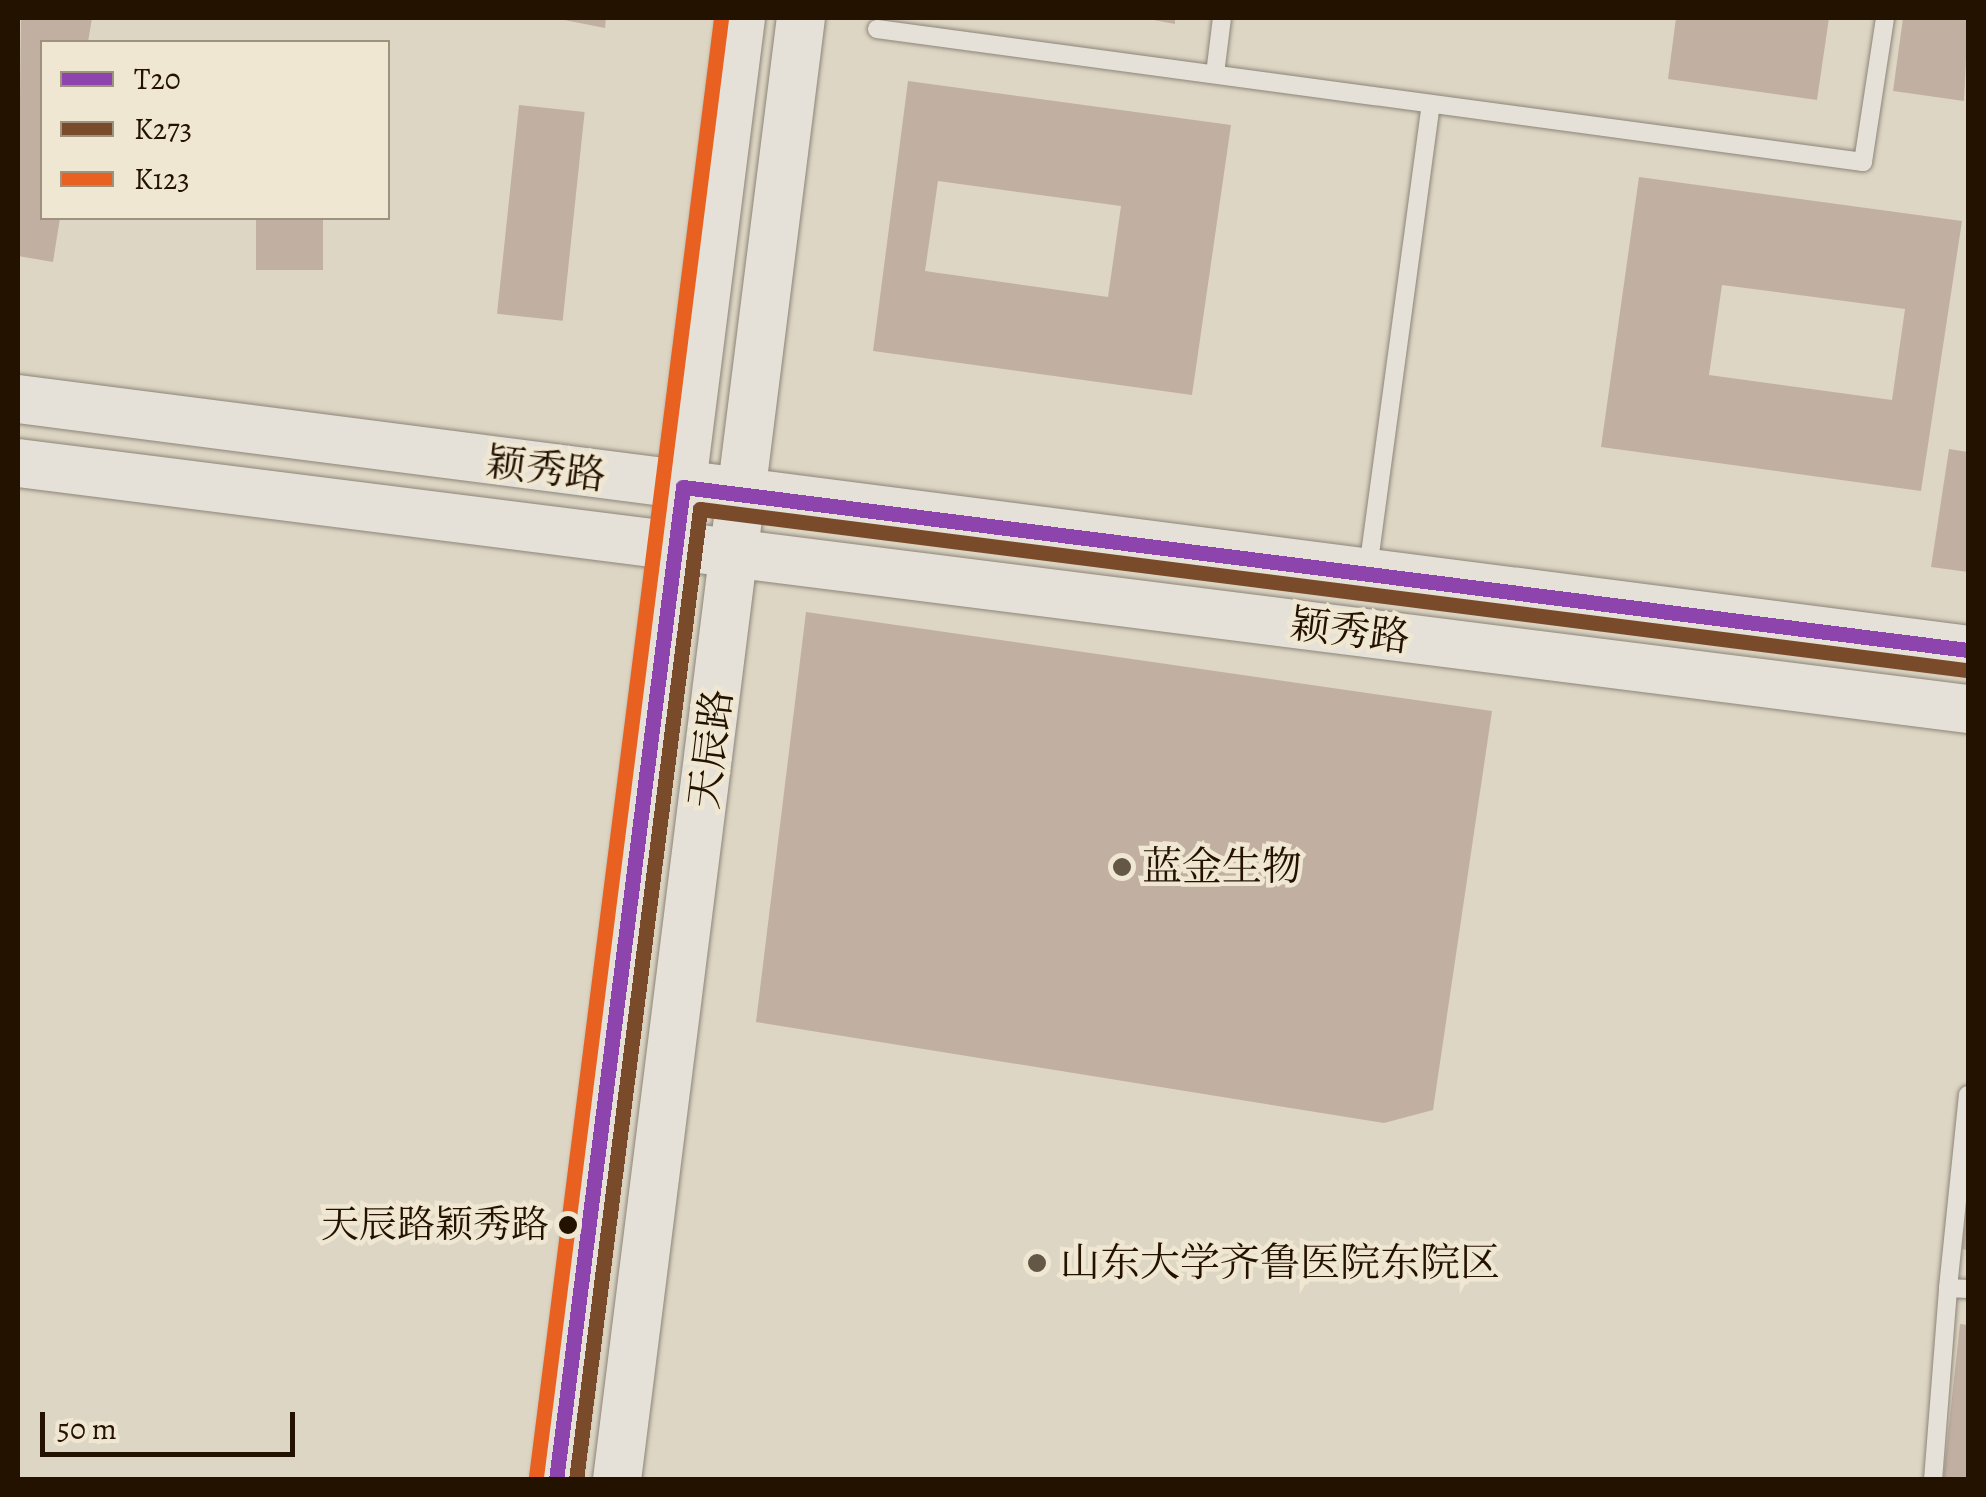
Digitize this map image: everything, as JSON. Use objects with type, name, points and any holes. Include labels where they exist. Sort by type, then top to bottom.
[{"type":"main road","name":"天辰路","points":[[556,1480],[742,18]]},
{"type":"main road","name":"天辰路","points":[[617,1480],[801,18]]},
{"type":"main road","name":"颖秀路","points":[[18,400],[1968,650]]},
{"type":"main road","name":"颖秀路","points":[[18,463],[1968,709]]},
{"type":"lane","points":[[1215,74],[1222,18]]},
{"type":"lane","points":[[877,29],[1863,162],[1885,18]]},
{"type":"lane","points":[[1367,574],[1431,104]]},
{"type":"lane","points":[[1933,1480],[1968,1094]]},
{"type":"lane","points":[[1948,1288],[1968,1288]]},
{"type":"building","points":[[21,18],[92,18],[88,40],[40,40],[40,220],[60,220],[53,262],[18,256]]},
{"type":"building","points":[[554,18],[606,18],[605,28]]},
{"type":"building","points":[[1143,18],[1175,18],[1175,24]]},
{"type":"building","points":[[1676,18],[1829,18],[1817,100],[1668,79]]},
{"type":"building","points":[[1903,18],[1968,18],[1964,101],[1893,91]]},
{"type":"building","points":[[908,81],[1231,125],[1192,395],[873,351]],"holes":[[[938,181],[1121,206],[1108,297],[925,271]]]},
{"type":"building","points":[[519,105],[585,112],[563,321],[497,314]]},
{"type":"building","points":[[1639,177],[1962,221],[1921,491],[1601,447]],"holes":[[[1722,285],[1905,309],[1892,400],[1709,375]]]},
{"type":"building","points":[[256,220],[323,220],[323,270],[256,270]]},
{"type":"building","points":[[1949,449],[1968,452],[1968,572],[1931,567]]},
{"type":"building","name":"蓝金生物","points":[[806,612],[1492,711],[1433,1110],[1384,1123],[756,1022]]},
{"type":"building","points":[[1968,1211],[1968,1250],[1962,1249]]},
{"type":"building","points":[[1960,1324],[1968,1325],[1968,1480],[1943,1480]]},
{"type":"transit line","name":"K123","points":[[536,1477],[721,18]]},
{"type":"transit line","name":"T20","points":[[556,1480],[683,487],[1968,650]]},
{"type":"transit line","name":"K273","points":[[576,1480],[700,509],[1965,670]]},
{"type":"place","name":"蓝金生物","points":[[1122,867]]},
{"type":"place","name":"天辰路颖秀路","points":[[568,1225]]},
{"type":"place","name":"山东大学齐鲁医院东院区","points":[[1037,1263]]}]
